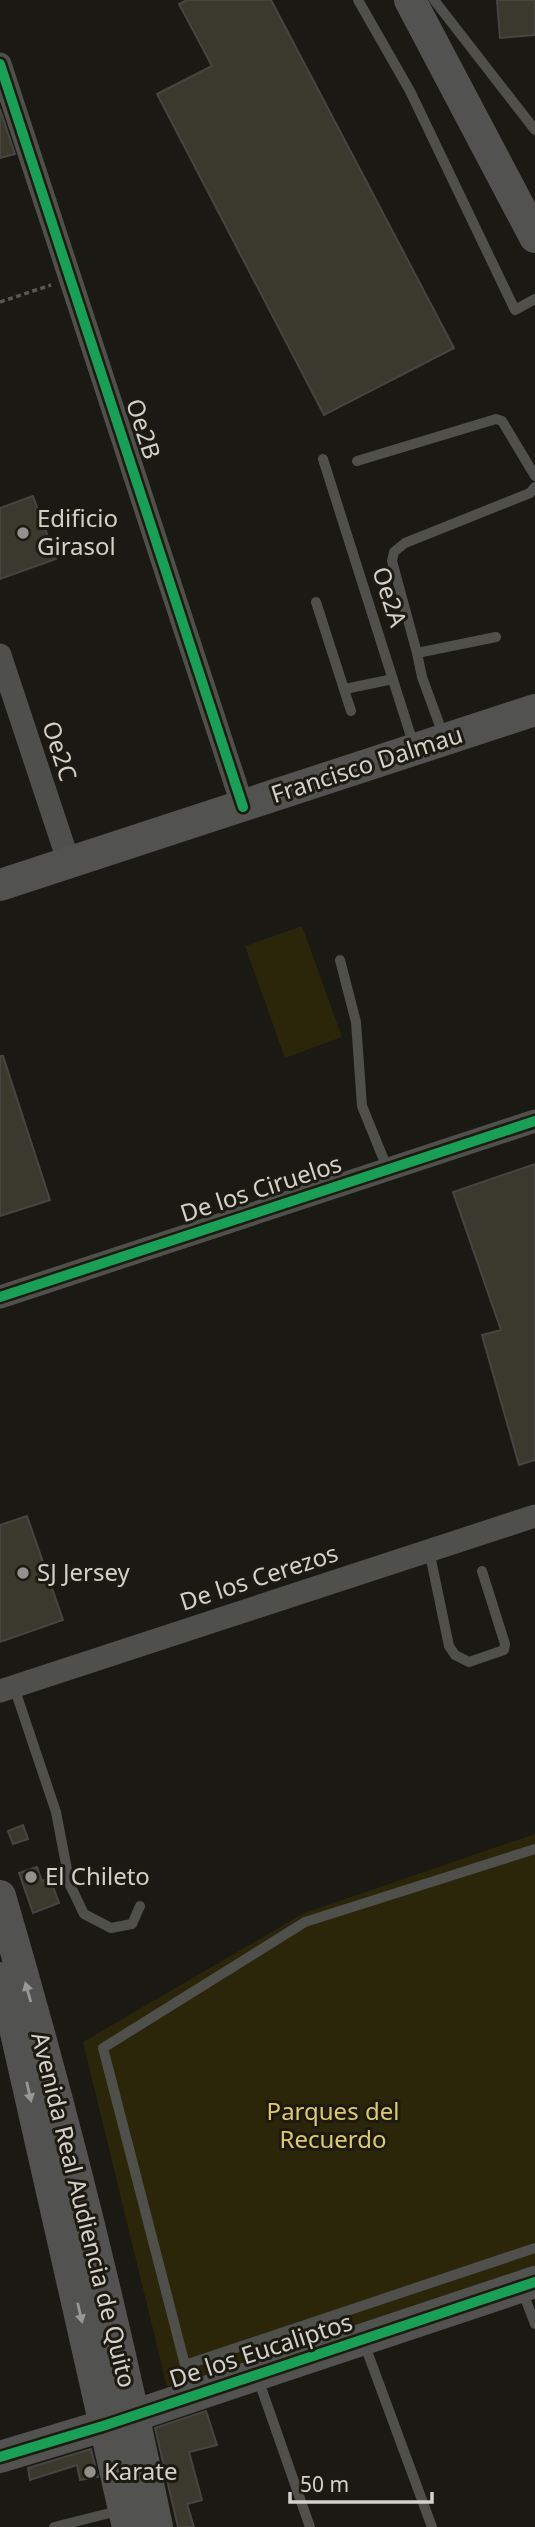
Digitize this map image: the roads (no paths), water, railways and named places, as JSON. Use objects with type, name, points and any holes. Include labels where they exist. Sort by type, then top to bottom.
[{"type":"main road","points":[[410,0],[535,237]]},
{"type":"main road","name":"Francisco Dalmau","points":[[0,885],[535,710]]},
{"type":"main road","name":"Avenida Real Audiencia de Quito","points":[[0,1896],[32,2006],[120,2420],[127,2518]]},
{"type":"main road","name":"Avenida Real Audiencia de Quito","points":[[0,1978],[120,2420],[157,2527]]},
{"type":"main road","name":"De los Eucaliptos","points":[[0,2457],[120,2420],[528,2284]]},
{"type":"street","name":"Oe2B","points":[[0,64],[243,807]]},
{"type":"street","name":"Oe2C","points":[[0,655],[69,863]]},
{"type":"street","name":"De los Ciruelos","points":[[0,1297],[388,1170],[534,1126]]},
{"type":"street","name":"De los Cerezos","points":[[7,1689],[535,1516]]},
{"type":"lane","points":[[358,0],[410,91],[514,310],[535,299]]},
{"type":"lane","points":[[434,0],[535,130]]},
{"type":"lane","points":[[357,461],[496,419],[502,421],[535,476]]},
{"type":"lane","name":"Oe2A","points":[[323,458],[415,749]]},
{"type":"lane","points":[[445,739],[422,677],[392,561],[394,552],[405,543],[530,493],[535,487]]},
{"type":"lane","points":[[316,602],[351,711]]},
{"type":"lane","points":[[417,653],[496,637]]},
{"type":"lane","points":[[345,689],[393,679]]},
{"type":"lane","points":[[340,960],[356,1021],[362,1106],[388,1170]]},
{"type":"lane","points":[[429,1550],[449,1646],[455,1656],[469,1662],[504,1650],[505,1644],[482,1571]]},
{"type":"lane","points":[[7,1689],[55,1812],[70,1885],[83,1914],[111,1928],[132,1924],[140,1906]]},
{"type":"lane","points":[[535,1849],[305,1922],[103,2048],[185,2365],[535,2248]]},
{"type":"lane","points":[[528,2284],[535,2324]]},
{"type":"lane","points":[[363,2339],[432,2527]]},
{"type":"lane","points":[[256,2374],[310,2527]]},
{"type":"lane","points":[[54,2527],[127,2518]]},
{"type":"place","name":"Edificio Girasol","points":[[23,533]]},
{"type":"place","name":"SJ Jersey","points":[[23,1573]]},
{"type":"place","name":"El Chileto","points":[[31,1877]]},
{"type":"place","name":"Karate","points":[[90,2472]]},
{"type":"park label","name":"Parques del Recuerdo","points":[[333,2126]]}]
